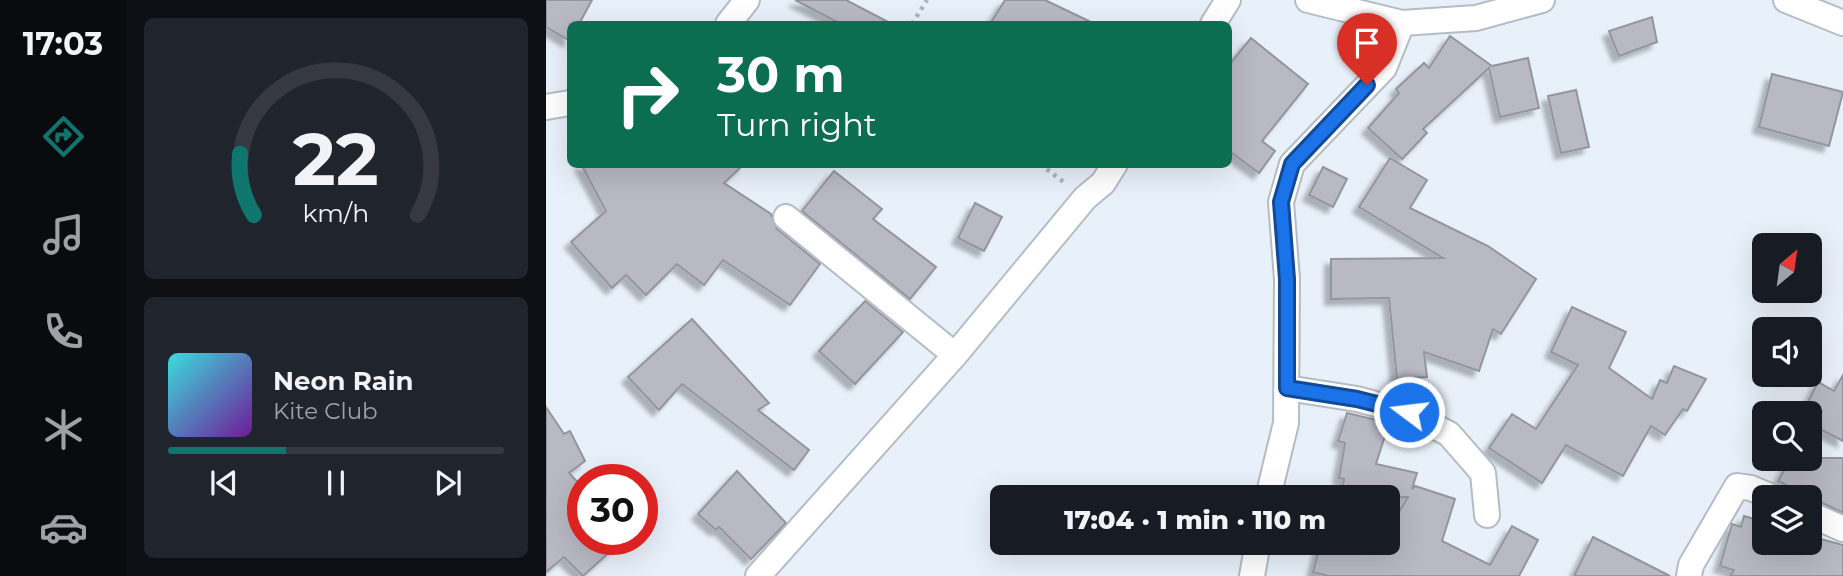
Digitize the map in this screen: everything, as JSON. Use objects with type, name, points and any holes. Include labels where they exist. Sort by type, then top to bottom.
[{"type":"street","points":[[730,21],[747,0]]},
{"type":"street","points":[[1215,21],[1228,0]]},
{"type":"street","points":[[1308,0],[1402,23],[1476,18],[1542,0]]},
{"type":"street","points":[[1786,0],[1843,23]]},
{"type":"street","points":[[1271,485],[1286,423],[1287,279],[1281,202],[1292,164],[1384,68],[1402,23]]},
{"type":"street","points":[[546,107],[567,104]]},
{"type":"street","points":[[758,576],[955,355],[1085,198],[1103,183],[1112,168]]},
{"type":"street","points":[[786,216],[955,355]]},
{"type":"street","points":[[1287,388],[1357,399],[1409,412],[1449,434],[1483,473],[1487,515]]},
{"type":"street","points":[[1689,576],[1691,565],[1737,486],[1752,488]]},
{"type":"street","points":[[1822,519],[1843,529]]},
{"type":"street","points":[[1252,576],[1256,555]]},
{"type":"path","points":[[914,21],[927,0]]},
{"type":"building","points":[[546,0],[592,0],[581,21],[567,21],[567,39],[546,27]]},
{"type":"building","points":[[795,0],[846,0],[886,21],[835,21]]},
{"type":"building","points":[[1005,0],[1045,0],[1089,21],[992,21]]},
{"type":"building","points":[[1652,17],[1657,42],[1619,56],[1609,31]]},
{"type":"building","points":[[1450,36],[1492,66],[1528,58],[1539,108],[1500,117],[1489,68],[1423,129],[1427,133],[1402,159],[1368,128],[1399,93],[1396,89],[1424,63],[1429,68]]},
{"type":"building","points":[[1251,38],[1308,84],[1262,141],[1275,151],[1259,173],[1232,153],[1232,61]]},
{"type":"building","points":[[1772,74],[1843,92],[1829,146],[1759,127]]},
{"type":"building","points":[[1576,90],[1589,147],[1561,153],[1548,96]]},
{"type":"building","points":[[1390,158],[1427,180],[1410,208],[1488,246],[1536,279],[1501,334],[1493,329],[1479,371],[1424,352],[1427,377],[1397,379],[1389,298],[1331,299],[1331,259],[1443,258],[1359,207]]},
{"type":"building","points":[[1323,167],[1347,179],[1333,207],[1309,195]]},
{"type":"building","points":[[583,168],[740,168],[724,183],[771,214],[777,229],[820,264],[790,305],[723,260],[704,285],[677,264],[646,295],[626,275],[612,288],[571,242],[606,211]]},
{"type":"building","points":[[834,171],[882,209],[873,219],[936,267],[910,299],[802,211]]},
{"type":"building","points":[[975,203],[1002,217],[984,251],[958,238]]},
{"type":"building","points":[[865,301],[903,332],[855,384],[819,351]]},
{"type":"building","points":[[1572,307],[1626,332],[1609,368],[1652,399],[1660,380],[1667,383],[1674,366],[1706,379],[1687,411],[1683,409],[1665,435],[1651,426],[1623,476],[1566,445],[1542,483],[1489,448],[1512,414],[1536,429],[1578,365],[1551,352]]},
{"type":"building","points":[[692,319],[769,403],[758,410],[809,450],[794,470],[682,384],[659,410],[628,377]]},
{"type":"building","points":[[1843,375],[1843,441],[1822,430],[1822,401],[1808,401],[1816,387],[1822,387],[1822,384],[1834,391]]},
{"type":"building","points":[[546,407],[564,434],[570,431],[585,461],[581,464],[567,464],[567,555],[606,555],[583,576],[564,557],[546,572]]},
{"type":"building","points":[[1347,413],[1389,423],[1376,464],[1417,473],[1412,489],[1415,486],[1455,499],[1442,541],[1490,565],[1512,526],[1538,540],[1519,576],[1328,576],[1313,572],[1318,555],[1400,555],[1400,510],[1408,497],[1400,497],[1400,485],[1343,485],[1344,479],[1339,478],[1345,443],[1338,441]]},
{"type":"building","points":[[1822,458],[1843,458],[1843,513],[1822,503],[1822,485],[1786,485],[1778,481],[1784,471],[1822,471]]},
{"type":"building","points":[[737,471],[786,523],[751,559],[719,527],[716,530],[698,514]]},
{"type":"building","points":[[1744,516],[1752,518],[1752,555],[1822,555],[1822,539],[1843,545],[1843,576],[1730,576],[1734,570],[1720,566],[1732,524],[1741,527]]},
{"type":"building","points":[[1593,537],[1670,576],[1574,576]]},
{"type":"route","points":[[1367,85],[1292,164],[1281,202],[1287,279],[1287,388],[1357,399],[1409,412]]}]
